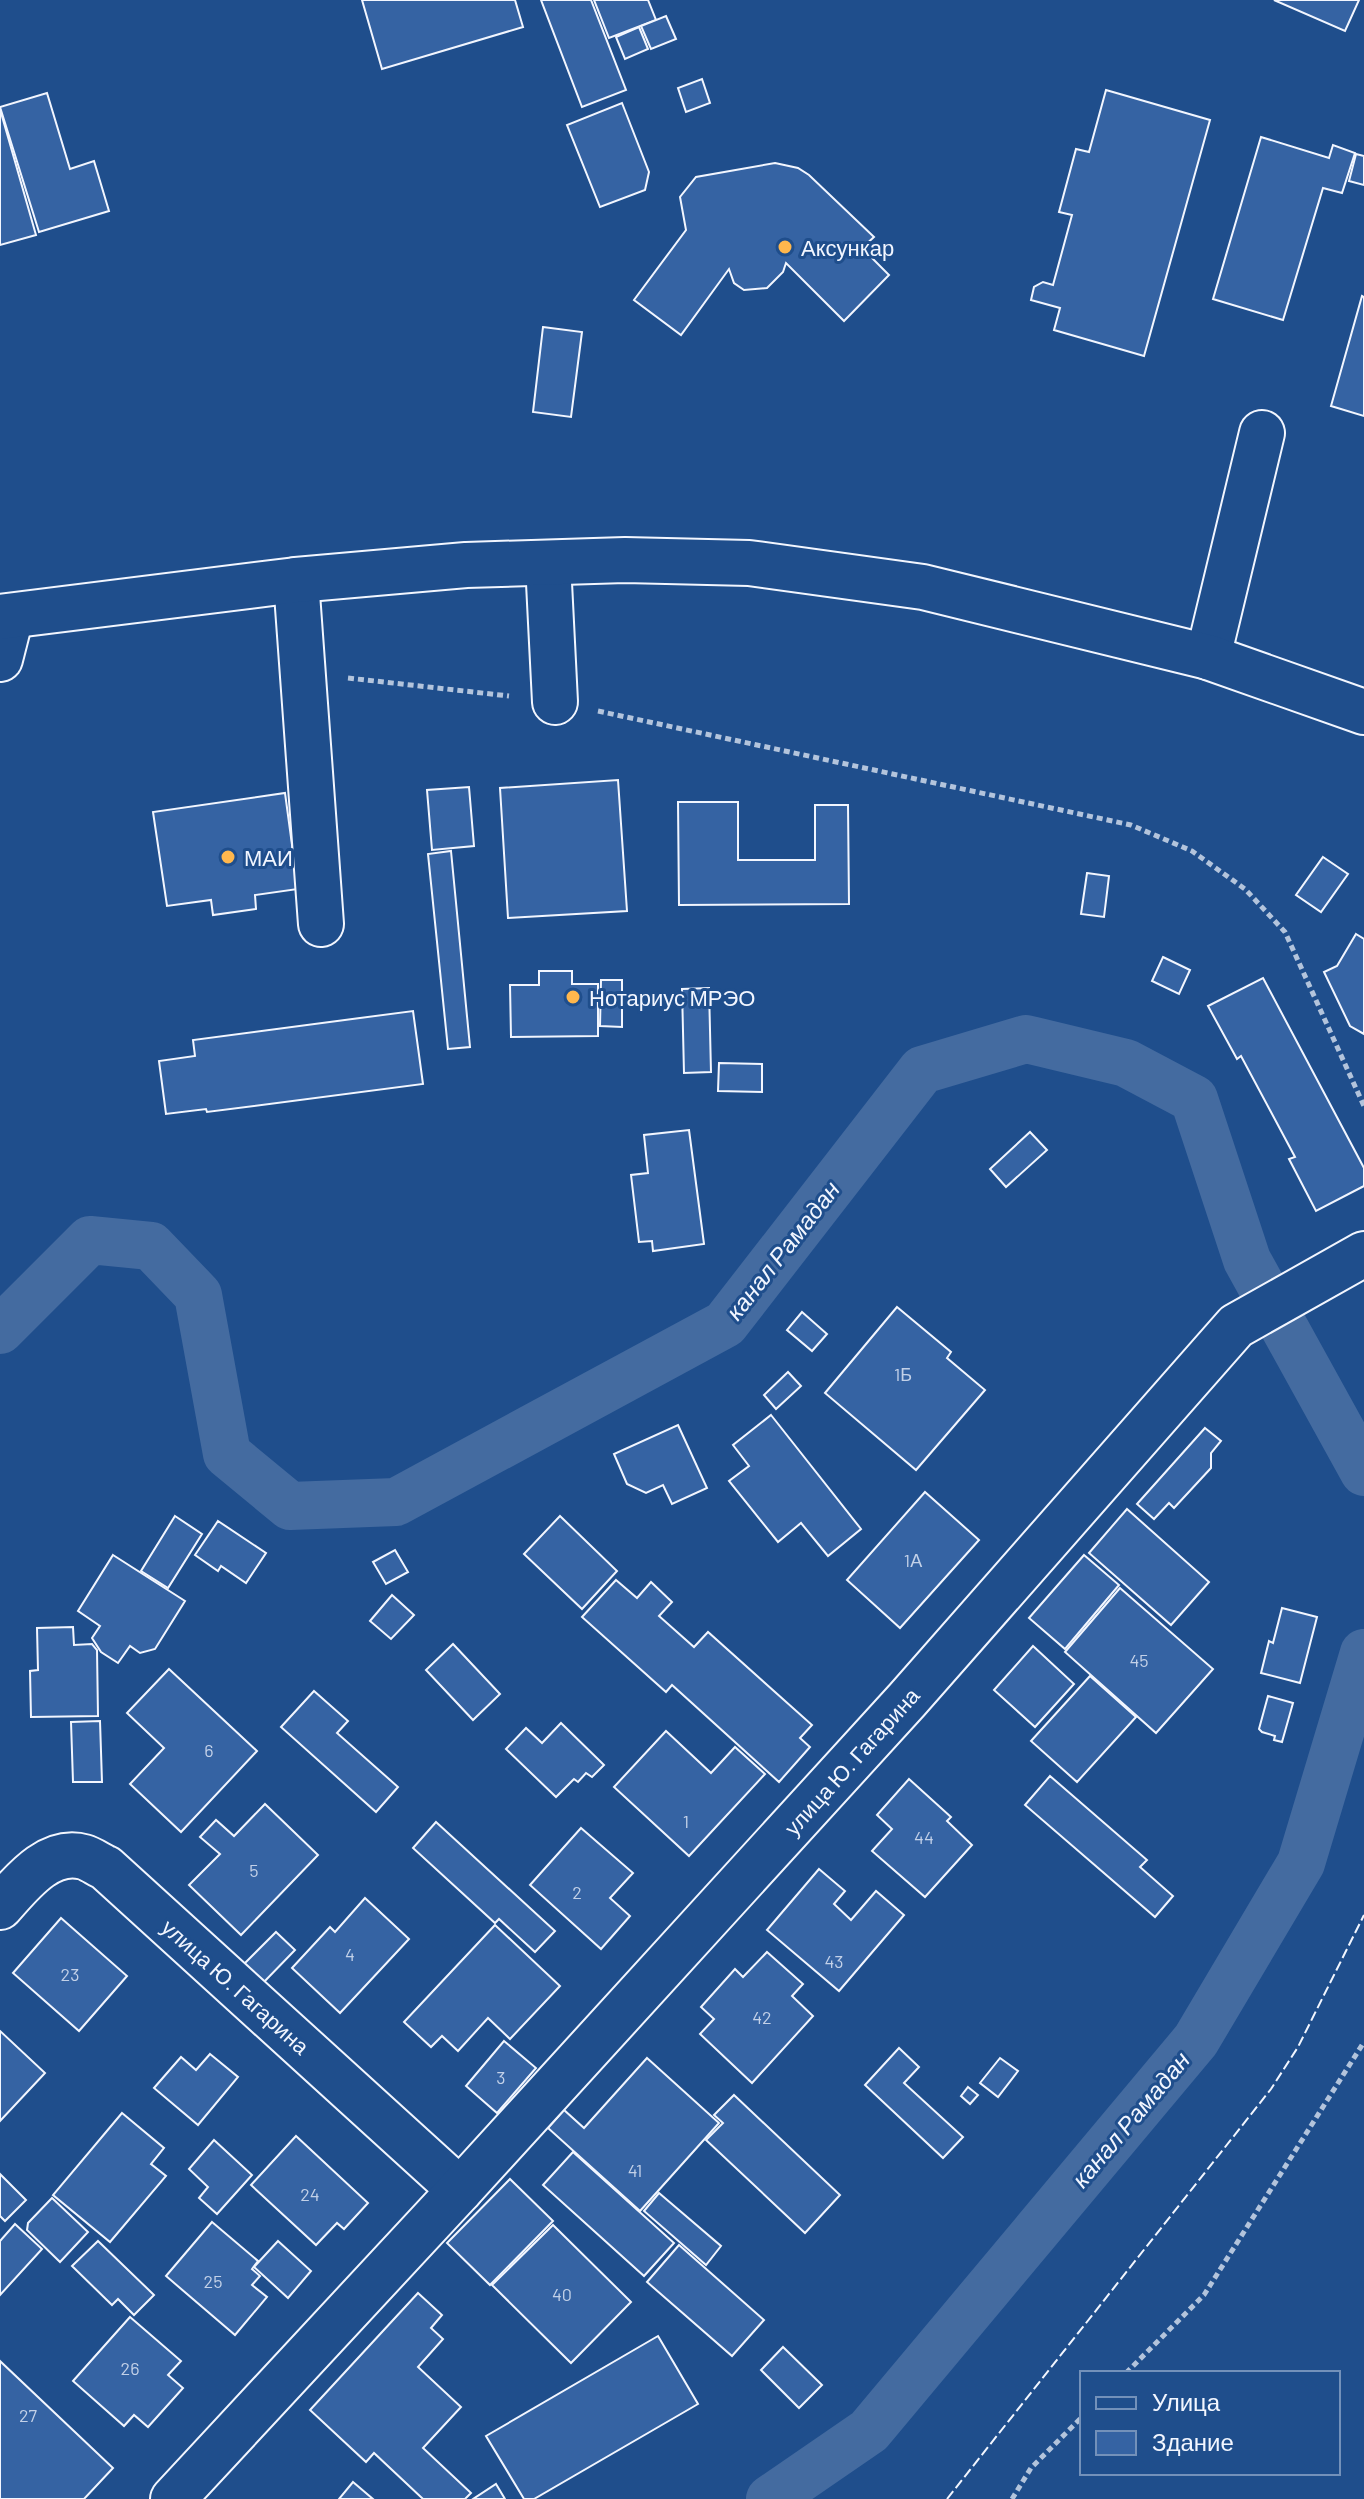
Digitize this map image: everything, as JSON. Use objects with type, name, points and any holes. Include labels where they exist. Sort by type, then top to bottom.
[{"type":"main road","points":[[1208,657],[1262,433]]},
{"type":"main road","points":[[0,659],[6,616],[296,580],[466,565],[625,560],[749,563],[923,587],[1208,657],[1364,712]]},
{"type":"main road","points":[[548,563],[555,702]]},
{"type":"main road","points":[[296,580],[321,924]]},
{"type":"main road","name":"улица Ю. Гагарина","points":[[173,2499],[907,1700],[1236,1326],[1354,1259]]},
{"type":"main road","name":"улица Ю. Гагарина","points":[[0,1907],[34,1870],[60,1857],[82,1856],[106,1868],[460,2190]]},
{"type":"path","points":[[304,673],[555,702],[1131,825],[1192,851],[1245,889],[1285,932],[1364,1106]]},
{"type":"path","points":[[1128,2371],[1204,2295],[1364,2042]]},
{"type":"path","points":[[1012,2499],[1031,2468],[1080,2419]]},
{"type":"building","points":[[362,0],[515,0],[523,27],[382,69]]},
{"type":"building","points":[[541,0],[591,0],[626,90],[582,107]]},
{"type":"building","points":[[594,0],[648,0],[656,20],[609,38]]},
{"type":"building","points":[[1274,0],[1359,0],[1345,31]]},
{"type":"building","points":[[666,16],[676,39],[651,49],[641,26]]},
{"type":"building","points":[[639,27],[648,49],[625,59],[616,37]]},
{"type":"building","points":[[702,79],[710,103],[686,112],[678,88]]},
{"type":"building","points":[[1106,90],[1210,120],[1144,356],[1054,330],[1060,308],[1031,300],[1034,287],[1043,282],[1053,285],[1072,215],[1059,212],[1076,149],[1089,152]]},
{"type":"building","points":[[47,93],[70,169],[94,161],[109,211],[39,232],[0,107]]},
{"type":"building","points":[[622,103],[649,172],[645,190],[600,207],[567,125]]},
{"type":"building","points":[[0,109],[36,235],[0,245]]},
{"type":"building","points":[[1261,137],[1329,158],[1333,145],[1355,153],[1342,193],[1323,188],[1283,320],[1213,299]]},
{"type":"building","points":[[1356,154],[1364,156],[1364,185],[1349,181]]},
{"type":"building","points":[[775,163],[798,168],[809,175],[874,237],[862,248],[889,275],[844,321],[786,263],[783,272],[767,288],[744,290],[734,283],[729,269],[681,335],[634,300],[686,230],[680,197],[696,177]]},
{"type":"building","points":[[1364,297],[1364,416],[1331,406]]},
{"type":"building","points":[[543,327],[582,332],[571,417],[533,412]]},
{"type":"building","points":[[618,780],[627,911],[508,918],[500,788]]},
{"type":"building","points":[[469,787],[474,846],[432,850],[427,790]]},
{"type":"building","points":[[285,793],[298,889],[255,895],[256,909],[213,915],[211,900],[167,906],[153,812]]},
{"type":"building","points":[[678,802],[738,802],[738,860],[815,860],[815,805],[848,805],[849,904],[679,905]]},
{"type":"building","points":[[451,851],[470,1047],[448,1049],[428,854]]},
{"type":"building","points":[[1323,857],[1348,874],[1321,912],[1296,895]]},
{"type":"building","points":[[1087,873],[1109,876],[1104,917],[1081,914]]},
{"type":"building","points":[[1356,934],[1364,939],[1364,1034],[1350,1026],[1324,972],[1337,966]]},
{"type":"building","points":[[1163,957],[1190,970],[1179,994],[1152,981]]},
{"type":"building","points":[[539,971],[572,971],[572,984],[598,984],[598,1036],[511,1037],[510,985],[539,985]]},
{"type":"building","points":[[1263,978],[1364,1168],[1364,1186],[1316,1211],[1289,1159],[1295,1157],[1241,1056],[1237,1059],[1208,1006]]},
{"type":"building","points":[[601,980],[622,980],[622,1027],[600,1026]]},
{"type":"building","points":[[709,988],[711,1072],[684,1073],[682,989]]},
{"type":"building","points":[[413,1011],[423,1084],[207,1112],[206,1109],[166,1114],[159,1061],[195,1056],[193,1040]]},
{"type":"building","points":[[719,1063],[762,1064],[762,1092],[718,1091]]},
{"type":"building","points":[[689,1130],[704,1244],[653,1251],[652,1241],[639,1242],[631,1175],[648,1173],[644,1135]]},
{"type":"building","points":[[1030,1132],[1047,1150],[1006,1187],[990,1169]]},
{"type":"building","points":[[897,1307],[951,1352],[947,1358],[985,1390],[916,1470],[825,1393]]},
{"type":"building","points":[[802,1312],[827,1334],[812,1351],[787,1330]]},
{"type":"building","points":[[788,1372],[801,1386],[776,1409],[764,1395]]},
{"type":"building","points":[[771,1415],[861,1529],[828,1556],[801,1523],[778,1542],[729,1481],[749,1466],[733,1445]]},
{"type":"building","points":[[678,1425],[707,1488],[672,1504],[663,1485],[646,1493],[627,1484],[614,1454]]},
{"type":"building","points":[[1205,1428],[1221,1441],[1211,1453],[1211,1468],[1174,1508],[1169,1503],[1154,1519],[1137,1504]]},
{"type":"building","points":[[925,1492],[979,1540],[900,1628],[847,1580]]},
{"type":"building","points":[[1127,1509],[1209,1582],[1171,1625],[1089,1553]]},
{"type":"building","points":[[175,1516],[202,1534],[168,1588],[141,1571]]},
{"type":"building","points":[[560,1516],[617,1571],[582,1609],[524,1554]]},
{"type":"building","points":[[218,1521],[266,1553],[246,1583],[221,1566],[218,1571],[195,1555]]},
{"type":"building","points":[[395,1550],[408,1572],[386,1584],[373,1562]]},
{"type":"building","points":[[113,1555],[185,1601],[155,1649],[140,1653],[130,1646],[118,1663],[101,1652],[92,1638],[100,1626],[78,1611]]},
{"type":"building","points":[[1084,1555],[1119,1585],[1065,1649],[1029,1618]]},
{"type":"building","points":[[616,1580],[637,1598],[651,1582],[672,1602],[659,1616],[694,1647],[708,1632],[812,1725],[800,1738],[810,1747],[779,1782],[672,1685],[666,1692],[582,1617]]},
{"type":"building","points":[[1120,1588],[1213,1669],[1156,1733],[1065,1652]]},
{"type":"building","points":[[392,1595],[414,1615],[391,1639],[370,1621]]},
{"type":"building","points":[[1282,1608],[1317,1617],[1300,1683],[1261,1673]]},
{"type":"building","points":[[73,1627],[74,1645],[92,1644],[97,1650],[98,1716],[31,1717],[30,1671],[38,1670],[37,1628]]},
{"type":"building","points":[[453,1644],[500,1694],[473,1720],[426,1670]]},
{"type":"building","points":[[1033,1646],[1074,1684],[1035,1727],[994,1690]]},
{"type":"building","points":[[169,1669],[257,1751],[181,1832],[130,1784],[164,1748],[127,1713]]},
{"type":"building","points":[[1090,1676],[1136,1717],[1077,1782],[1031,1741]]},
{"type":"building","points":[[314,1691],[348,1721],[337,1733],[398,1787],[376,1812],[281,1727]]},
{"type":"building","points":[[1268,1696],[1293,1703],[1282,1742],[1259,1729]]},
{"type":"building","points":[[100,1721],[102,1782],[73,1782],[71,1722]]},
{"type":"building","points":[[561,1723],[604,1765],[592,1777],[586,1773],[578,1782],[574,1779],[556,1797],[506,1749],[526,1728],[542,1743]]},
{"type":"building","points":[[666,1731],[711,1773],[735,1747],[765,1774],[689,1856],[614,1787]]},
{"type":"building","points":[[1050,1776],[1147,1860],[1140,1867],[1173,1896],[1155,1917],[1025,1805]]},
{"type":"building","points":[[909,1779],[951,1817],[947,1821],[972,1845],[925,1897],[872,1851],[892,1829],[877,1815]]},
{"type":"building","points":[[265,1804],[318,1855],[241,1935],[189,1885],[220,1854],[200,1837],[216,1820],[234,1836]]},
{"type":"building","points":[[436,1822],[555,1931],[535,1952],[499,1919],[495,1923],[413,1848]]},
{"type":"building","points":[[581,1828],[633,1873],[610,1898],[630,1916],[601,1949],[530,1885]]},
{"type":"building","points":[[819,1869],[845,1891],[834,1904],[851,1920],[876,1891],[904,1915],[839,1991],[767,1930]]},
{"type":"building","points":[[365,1898],[409,1939],[340,2013],[292,1968],[330,1927],[335,1932]]},
{"type":"building","points":[[61,1918],[127,1976],[79,2031],[13,1973]]},
{"type":"building","points":[[495,1925],[560,1986],[510,2039],[488,2018],[458,2051],[442,2036],[431,2047],[404,2022]]},
{"type":"building","points":[[276,1932],[295,1950],[262,1984],[243,1965]]},
{"type":"building","points":[[767,1952],[803,1984],[792,1996],[813,2016],[752,2083],[700,2034],[714,2019],[701,2007],[735,1969],[743,1977]]},
{"type":"building","points":[[0,2031],[45,2073],[0,2121]]},
{"type":"building","points":[[504,2041],[536,2068],[497,2113],[466,2086]]},
{"type":"building","points":[[899,2048],[919,2067],[904,2083],[963,2137],[943,2158],[865,2085]]},
{"type":"building","points":[[210,2054],[238,2077],[198,2125],[154,2088],[181,2057],[196,2070]]},
{"type":"building","points":[[647,2058],[719,2123],[640,2211],[548,2128],[564,2110],[584,2128]]},
{"type":"building","points":[[1000,2058],[1018,2071],[998,2097],[980,2083]]},
{"type":"building","points":[[968,2087],[978,2095],[970,2104],[961,2096]]},
{"type":"building","points":[[734,2095],[840,2195],[805,2233],[706,2140],[723,2123],[714,2115]]},
{"type":"building","points":[[122,2113],[164,2148],[151,2164],[166,2176],[110,2242],[53,2195]]},
{"type":"building","points":[[296,2136],[368,2203],[344,2229],[337,2223],[316,2245],[251,2185]]},
{"type":"building","points":[[214,2140],[252,2175],[217,2214],[199,2198],[208,2187],[189,2169]]},
{"type":"building","points":[[573,2152],[674,2243],[644,2276],[543,2185]]},
{"type":"building","points":[[0,2174],[26,2200],[5,2221],[0,2216]]},
{"type":"building","points":[[510,2179],[553,2221],[490,2285],[447,2243]]},
{"type":"building","points":[[659,2193],[721,2246],[706,2265],[644,2211]]},
{"type":"building","points":[[52,2198],[88,2232],[60,2262],[27,2230],[28,2223]]},
{"type":"building","points":[[212,2222],[258,2261],[252,2269],[260,2276],[252,2285],[267,2297],[235,2335],[166,2276]]},
{"type":"building","points":[[15,2224],[42,2249],[0,2295],[0,2241]]},
{"type":"building","points":[[553,2225],[631,2302],[571,2363],[492,2285]]},
{"type":"building","points":[[98,2241],[154,2295],[134,2315],[118,2299],[112,2305],[72,2266]]},
{"type":"building","points":[[278,2241],[311,2271],[288,2298],[254,2267]]},
{"type":"building","points":[[679,2245],[764,2320],[732,2356],[647,2282]]},
{"type":"building","points":[[418,2293],[442,2315],[431,2328],[443,2339],[418,2367],[461,2407],[423,2448],[471,2493],[465,2499],[423,2499],[374,2453],[366,2462],[310,2410]]},
{"type":"building","points":[[130,2317],[181,2361],[168,2375],[183,2388],[148,2427],[134,2415],[124,2426],[73,2381]]},
{"type":"building","points":[[658,2336],[698,2404],[534,2499],[524,2499],[486,2436]]},
{"type":"building","points":[[783,2347],[822,2385],[799,2408],[761,2370]]},
{"type":"building","points":[[0,2361],[113,2468],[84,2499],[0,2499]]},
{"type":"building","points":[[353,2482],[373,2499],[339,2499]]},
{"type":"building","points":[[496,2484],[505,2499],[473,2499]]},
{"type":"waterway","name":"канал Рамадан","points":[[0,1330],[90,1240],[151,1246],[198,1295],[227,1454],[290,1506],[396,1502],[725,1324],[922,1070],[1026,1039],[1126,1063],[1194,1099],[1247,1260],[1364,1472]]},
{"type":"waterway","name":"канал Рамадан","points":[[770,2499],[869,2431],[1196,2040],[1301,1863],[1364,1653]]},
{"type":"fence","points":[[947,2499],[1271,2089],[1298,2047],[1364,1915]]},
{"type":"place","name":"Аксункар","points":[[785,247]]},
{"type":"place","name":"МАИ","points":[[228,857]]},
{"type":"place","name":"Нотариус МРЭО","points":[[573,997]]}]
